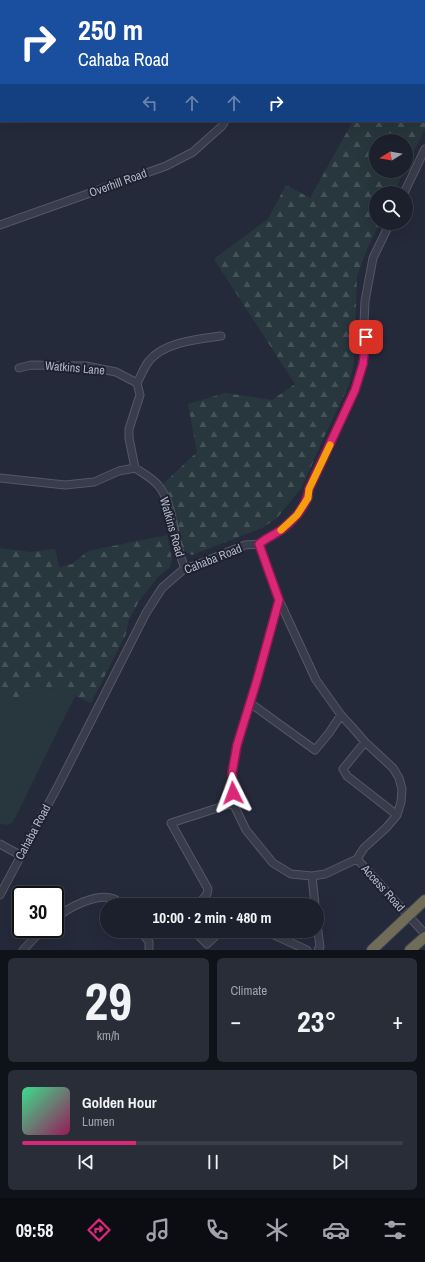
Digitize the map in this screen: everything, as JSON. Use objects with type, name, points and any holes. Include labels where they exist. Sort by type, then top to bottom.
[{"type":"highway","points":[[372,950],[425,900]]},
{"type":"highway","points":[[410,950],[425,937]]},
{"type":"street","name":"Overhill Road","points":[[0,225],[166,166],[193,152],[225,122]]},
{"type":"street","points":[[407,186],[425,149]]},
{"type":"street","name":"Cahaba Road","points":[[0,895],[59,784],[146,613],[162,588],[184,568],[197,565],[245,545],[259,544],[281,530],[297,515],[308,498],[309,489],[355,390],[363,364],[366,337],[364,323],[365,301],[373,258],[387,230]]},
{"type":"street","points":[[0,478],[65,485],[94,482],[119,471],[136,468],[129,438],[130,429],[140,395],[137,383],[149,360],[160,351],[185,342],[221,336]]},
{"type":"street","name":"Watkins Lane","points":[[19,368],[31,364],[86,366],[116,372],[137,383]]},
{"type":"street","name":"Watkins Road","points":[[136,468],[157,484],[168,504],[180,559],[184,568]]},
{"type":"street","points":[[259,544],[279,600],[316,680],[341,715],[365,742],[393,768],[400,778],[402,789],[401,802],[396,815],[386,828],[364,848],[357,859],[325,874],[312,876],[291,874],[272,863],[246,830],[233,803],[232,773],[237,745],[279,600]]},
{"type":"street","points":[[250,703],[315,750],[341,715]]},
{"type":"street","points":[[365,742],[343,769],[347,776],[396,815]]},
{"type":"street","points":[[204,898],[207,894],[208,889],[171,823],[233,803]]},
{"type":"street","points":[[0,844],[20,855]]},
{"type":"street","name":"Access Road","points":[[357,859],[425,934]]},
{"type":"street","points":[[312,876],[314,898]]},
{"type":"street","points":[[64,911],[93,898],[108,898]]},
{"type":"street","points":[[23,950],[35,938]]},
{"type":"street","points":[[146,938],[149,942],[149,950]]},
{"type":"street","points":[[201,938],[207,944],[213,938]]},
{"type":"street","points":[[280,938],[307,950]]},
{"type":"street","points":[[318,950],[320,947],[319,938]]},
{"type":"green space","points":[[352,122],[425,122],[425,129],[413,153],[413,134],[369,134],[369,178],[401,178],[397,186],[369,186],[369,230],[376,230],[367,249],[357,276],[354,362],[349,385],[302,487],[277,518],[262,528],[192,555],[182,551],[178,525],[173,508],[167,492],[162,485],[197,452],[188,404],[225,393],[272,400],[295,384],[214,259],[268,219],[286,185],[310,198]]},
{"type":"green space","points":[[167,535],[172,560],[170,567],[157,578],[139,601],[128,622],[126,634],[91,703],[75,696],[42,686],[35,693],[23,694],[17,700],[8,695],[0,702],[0,548],[31,552],[55,549],[59,567],[72,564],[88,551]]},
{"type":"green space","points":[[42,686],[75,696],[13,822],[4,825],[0,823],[0,702],[8,695],[17,700],[23,694],[35,693]]},
{"type":"slow traffic","points":[[281,530],[297,515],[308,498],[309,489],[330,445]]},
{"type":"route","points":[[233,793],[232,773],[237,745],[279,600],[259,544],[281,530],[297,515],[308,498],[309,489],[355,390],[363,364],[366,337]]}]
